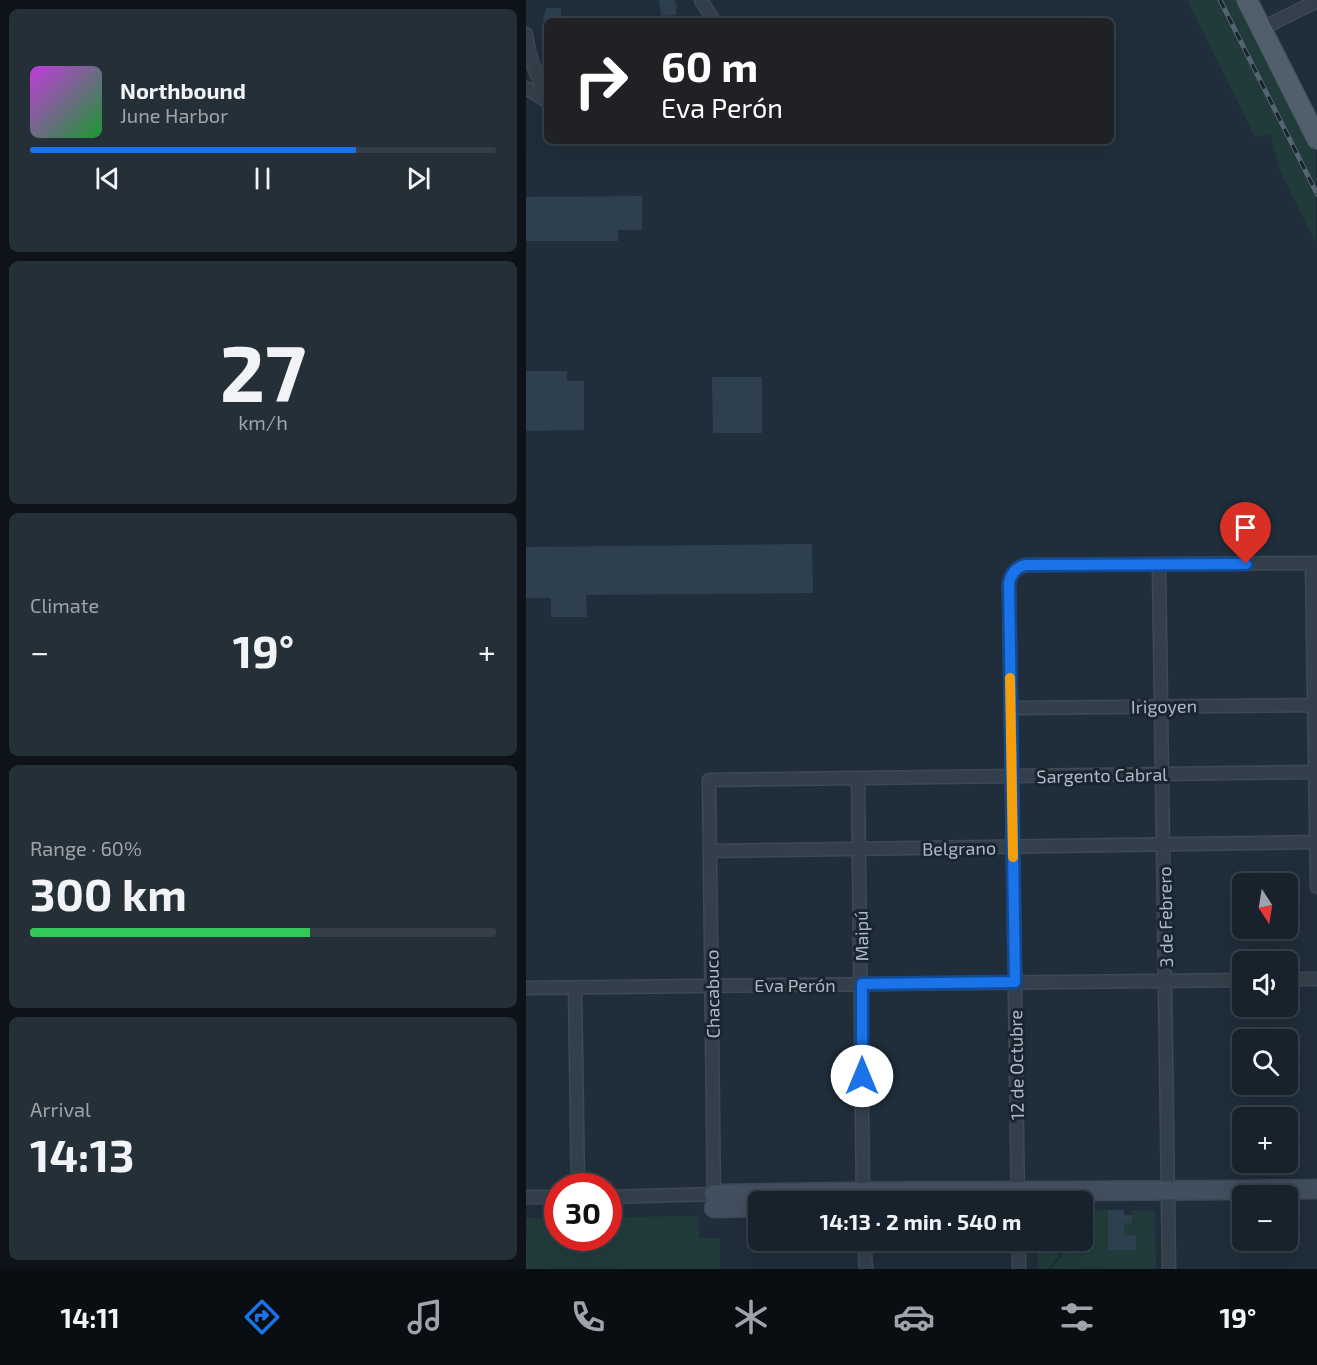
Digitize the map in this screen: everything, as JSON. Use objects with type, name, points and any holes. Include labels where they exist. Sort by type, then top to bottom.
[{"type":"main road","points":[[1247,0],[1314,129]]},
{"type":"street","points":[[701,0],[712,18]]},
{"type":"street","points":[[1261,28],[1316,1]]},
{"type":"street","points":[[526,34],[528,52],[535,74],[544,90]]},
{"type":"street","points":[[526,88],[544,99]]},
{"type":"street","points":[[1159,565],[1314,563],[1316,887]]},
{"type":"street","name":"12 de Octubre","points":[[1018,1191],[1010,575],[1026,565],[1159,565]]},
{"type":"street","name":"3 de Febrero","points":[[1159,565],[1169,1269]]},
{"type":"street","name":"Irigoyen","points":[[1011,708],[1315,705]]},
{"type":"street","name":"Sargento Cabral","points":[[709,780],[1314,772]]},
{"type":"street","name":"Maipú","points":[[858,778],[863,1191]]},
{"type":"street","name":"Chacabuco","points":[[709,780],[714,1201]]},
{"type":"street","name":"Belgrano","points":[[710,851],[1316,842]]},
{"type":"street","points":[[1298,980],[1316,979]]},
{"type":"street","name":"Eva Perón","points":[[526,988],[1232,980]]},
{"type":"street","points":[[576,988],[578,1173]]},
{"type":"street","points":[[1093,1203],[1316,1190]]},
{"type":"street","points":[[526,1197],[544,1197]]},
{"type":"street","points":[[1093,1197],[1168,1197],[1232,1201]]},
{"type":"street","points":[[622,1198],[748,1200]]},
{"type":"street","points":[[714,1201],[748,1206]]},
{"type":"street","points":[[1298,1202],[1316,1201]]},
{"type":"street","points":[[865,1251],[866,1269]]},
{"type":"street","points":[[1019,1251],[1019,1269]]},
{"type":"green space","points":[[1187,0],[1247,0],[1316,139],[1316,244],[1280,171],[1270,134],[1255,137]]},
{"type":"green space","points":[[1097,1210],[1108,1210],[1109,1250],[1136,1250],[1136,1236],[1124,1236],[1124,1223],[1132,1223],[1132,1210],[1155,1211],[1156,1269],[1051,1269],[1065,1251],[1093,1251],[1093,1215]]},
{"type":"green space","points":[[699,1216],[699,1238],[720,1238],[720,1269],[526,1269],[526,1218],[544,1218],[544,1251],[622,1251],[622,1217]]},
{"type":"green space","points":[[1038,1251],[1062,1251],[1048,1269],[1038,1269]]},
{"type":"building","points":[[659,0],[674,0],[677,4],[676,15],[661,16]]},
{"type":"building","points":[[546,8],[561,8],[561,18],[544,18],[543,20]]},
{"type":"building","points":[[642,196],[642,230],[618,230],[618,241],[526,241],[526,197]]},
{"type":"building","points":[[526,371],[567,371],[567,381],[584,381],[584,430],[526,431]]},
{"type":"building","points":[[712,377],[762,377],[762,433],[713,433]]},
{"type":"building","points":[[812,544],[813,593],[586,595],[587,617],[551,617],[551,598],[526,598],[526,547]]},
{"type":"building","points":[[1108,1210],[1124,1210],[1124,1215],[1132,1215],[1132,1223],[1124,1223],[1124,1236],[1136,1235],[1136,1250],[1108,1250]]},
{"type":"railway","points":[[1220,0],[1317,194]]},
{"type":"slow traffic","points":[[1010,678],[1013,857]]},
{"type":"route","points":[[862,1076],[862,984],[1015,982],[1010,575],[1026,565],[1246,564]]}]
